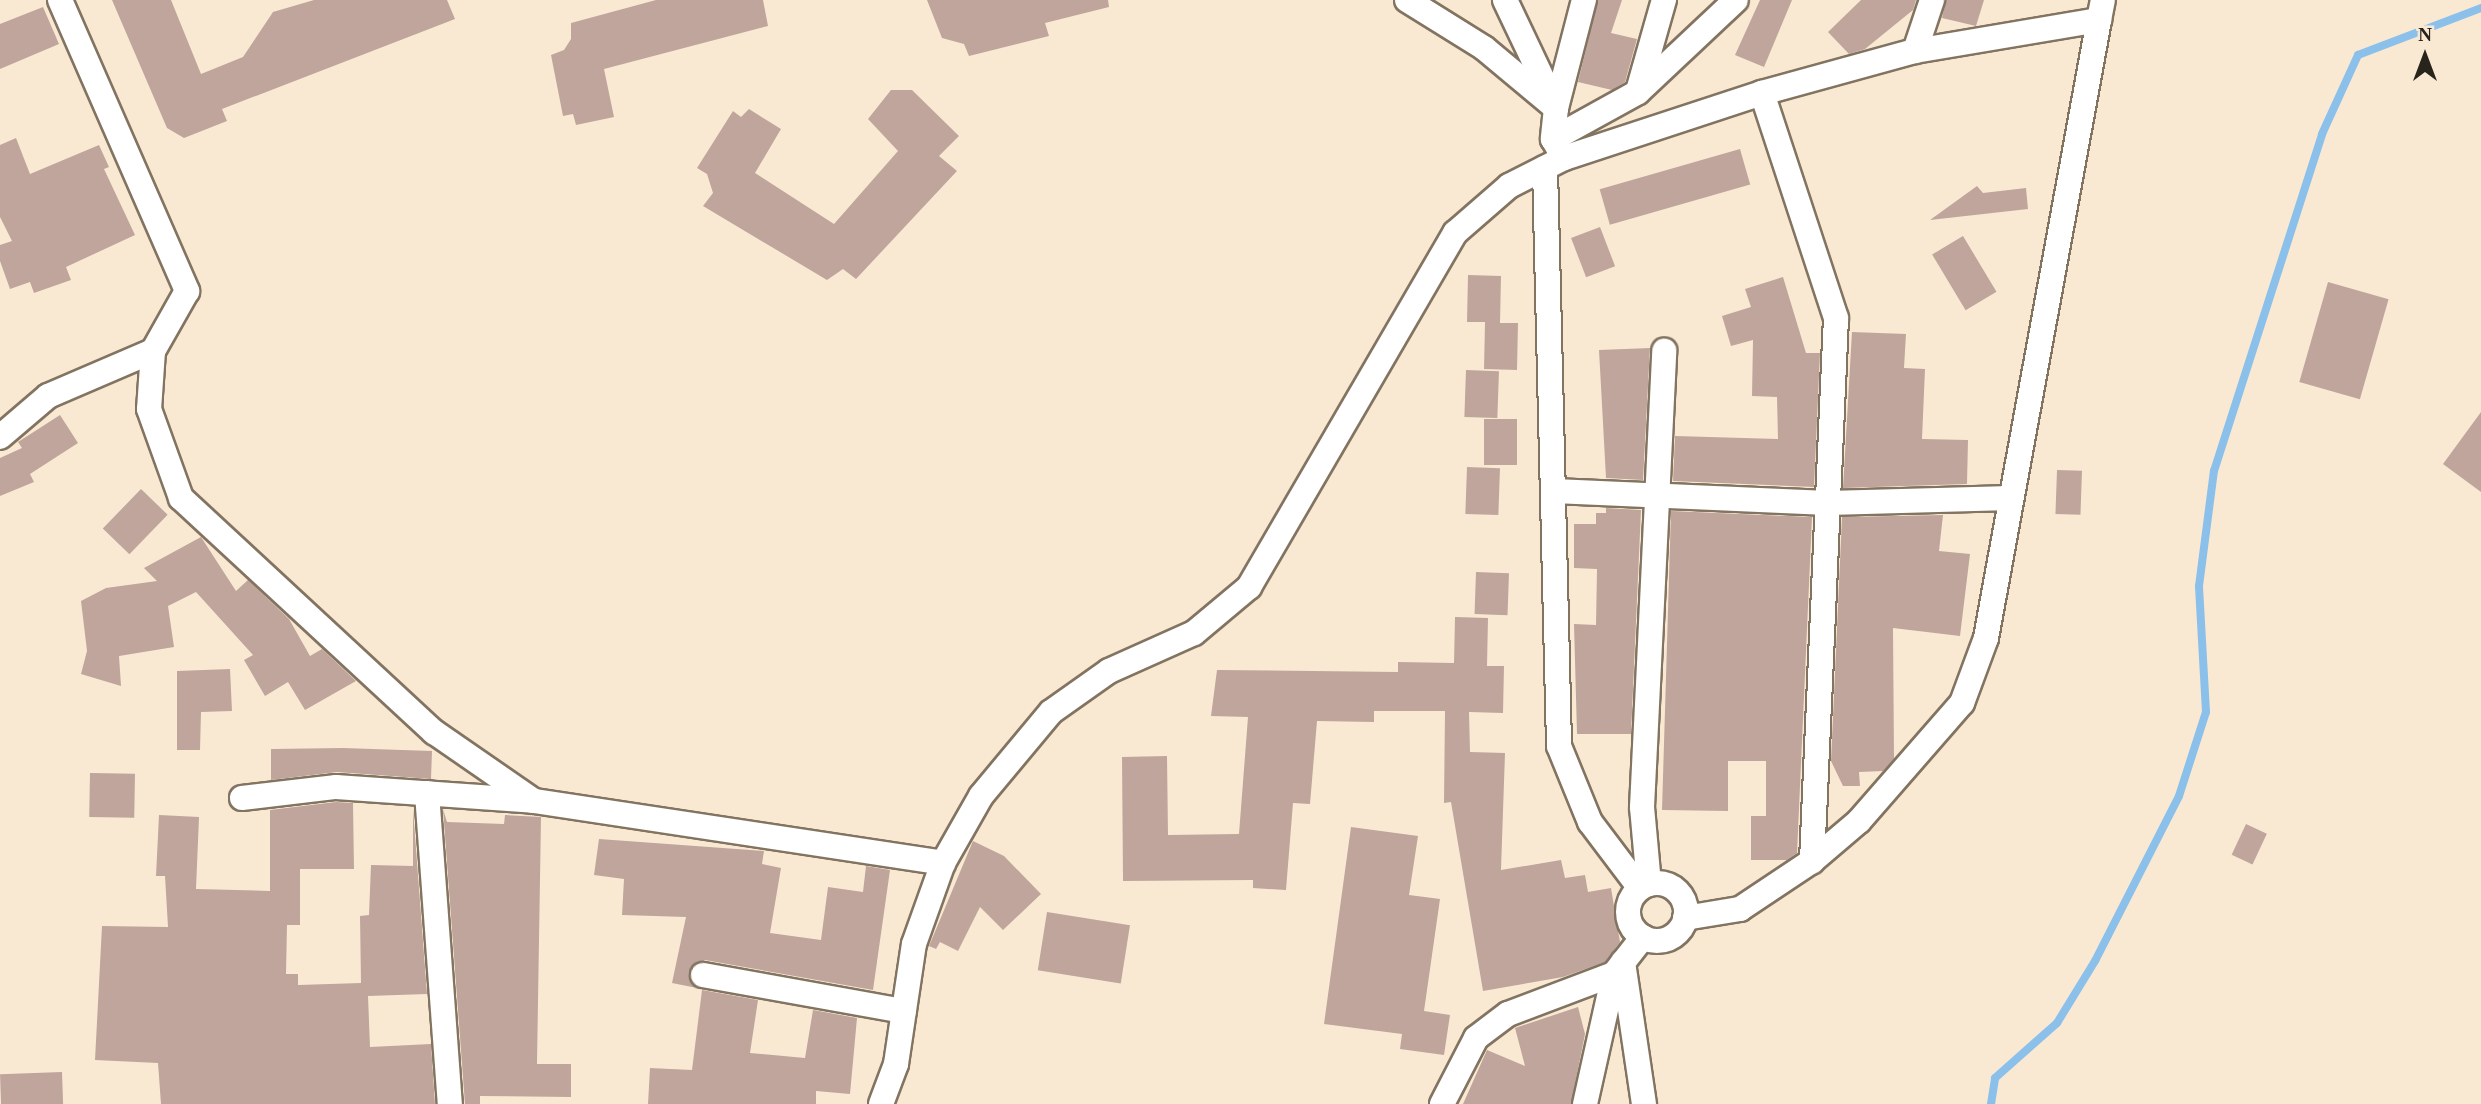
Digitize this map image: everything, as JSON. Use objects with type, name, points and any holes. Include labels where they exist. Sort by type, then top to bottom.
[{"type":"street","points":[[60,0],[187,291],[153,351],[149,409],[181,498],[433,732],[534,802]]},
{"type":"street","points":[[1407,0],[1483,48],[1556,108]]},
{"type":"street","points":[[1505,0],[1556,108]]},
{"type":"street","points":[[1584,0],[1556,108],[1554,155],[1554,491],[1559,746],[1590,822],[1644,886],[1677,890],[1685,918]]},
{"type":"street","points":[[1638,92],[1664,0]]},
{"type":"street","points":[[881,1104],[896,1064],[914,944],[943,863],[981,796],[1051,712],[1109,671],[1194,633],[1250,587],[1455,233],[1509,186],[1638,92],[1736,0]]},
{"type":"street","points":[[1915,51],[1932,0]]},
{"type":"street","points":[[1554,155],[1915,51],[2101,10],[1986,638],[1962,703],[1859,821],[1812,861],[1740,909],[1685,918],[1669,939],[1643,937]]},
{"type":"street","points":[[1762,93],[1836,318],[1812,861]]},
{"type":"street","points":[[0,437],[48,396],[153,351]]},
{"type":"street","points":[[1643,937],[1628,914],[1644,886],[1642,807],[1664,351]]},
{"type":"street","points":[[1554,491],[1657,493],[1828,503],[2011,498]]},
{"type":"street","points":[[242,798],[336,787],[534,802],[943,863]]},
{"type":"street","points":[[427,793],[450,1104]]},
{"type":"street","points":[[1585,1104],[1619,968],[1643,937]]},
{"type":"street","points":[[1442,1104],[1476,1038],[1508,1014],[1619,968]]},
{"type":"street","points":[[1619,968],[1644,1104]]},
{"type":"street","points":[[703,975],[904,1011]]},
{"type":"building","points":[[112,0],[171,0],[201,74],[243,57],[273,12],[314,0],[447,0],[455,19],[222,109],[227,121],[184,138],[167,128]]},
{"type":"building","points":[[656,0],[763,0],[768,26],[604,69],[614,117],[576,125],[573,114],[563,116],[551,55],[564,50],[571,39],[571,23]]},
{"type":"building","points":[[927,0],[1108,0],[1109,7],[1045,23],[1049,36],[969,56],[964,44],[942,38]]},
{"type":"building","points":[[1598,0],[1622,0],[1611,33],[1637,39],[1625,82],[1612,90],[1578,82]]},
{"type":"building","points":[[1760,0],[1792,0],[1764,67],[1735,55]]},
{"type":"building","points":[[1861,0],[1916,0],[1913,10],[1865,49],[1849,54],[1828,32]]},
{"type":"building","points":[[1946,0],[1984,0],[1976,26],[1942,18]]},
{"type":"building","points":[[43,7],[59,44],[0,69],[0,24]]},
{"type":"building","points":[[891,90],[912,90],[959,136],[939,156],[957,171],[856,279],[843,269],[827,280],[703,206],[713,193],[707,174],[697,168],[733,111],[741,117],[749,109],[781,129],[755,173],[834,224],[898,151],[868,119]]},
{"type":"building","points":[[16,138],[30,174],[99,145],[109,167],[104,169],[135,235],[66,267],[71,280],[34,293],[30,282],[10,289],[0,261],[0,245],[12,241],[0,217],[0,145]]},
{"type":"building","points":[[1740,149],[1750,185],[1610,225],[1600,189]]},
{"type":"building","points":[[1977,186],[1983,193],[2026,188],[2028,209],[1930,220]]},
{"type":"building","points":[[1600,227],[1615,266],[1586,277],[1571,238]]},
{"type":"building","points":[[1963,236],[1996,292],[1966,310],[1932,255]]},
{"type":"building","points":[[1468,275],[1501,276],[1500,323],[1518,323],[1517,370],[1484,369],[1485,322],[1467,322]]},
{"type":"building","points":[[1783,277],[1806,353],[1820,353],[1814,487],[1673,481],[1675,436],[1778,439],[1777,397],[1752,396],[1753,340],[1731,346],[1722,316],[1751,307],[1745,289]]},
{"type":"building","points":[[2328,282],[2389,299],[2360,399],[2299,382]]},
{"type":"building","points":[[1852,332],[1906,334],[1904,368],[1925,369],[1922,439],[1968,440],[1967,484],[1843,488]]},
{"type":"building","points":[[1650,348],[1643,480],[1606,478],[1599,350]]},
{"type":"building","points":[[1466,370],[1499,371],[1497,418],[1464,417]]},
{"type":"building","points":[[2481,412],[2481,492],[2443,464]]},
{"type":"building","points":[[60,415],[78,443],[30,474],[34,482],[0,496],[0,458],[22,448],[18,442]]},
{"type":"building","points":[[1484,419],[1517,419],[1517,465],[1484,465]]},
{"type":"building","points":[[1467,467],[1500,468],[1498,515],[1465,514]]},
{"type":"building","points":[[2057,470],[2082,471],[2080,515],[2055,514]]},
{"type":"building","points":[[141,489],[168,515],[129,554],[103,529]]},
{"type":"building","points":[[1606,508],[1641,510],[1631,734],[1577,734],[1574,624],[1596,625],[1597,569],[1574,568],[1574,524],[1596,524],[1596,513],[1606,513]]},
{"type":"building","points":[[1671,511],[1812,517],[1797,853],[1787,860],[1751,860],[1751,816],[1766,816],[1766,761],[1728,761],[1728,811],[1662,810]]},
{"type":"building","points":[[1943,515],[1939,551],[1970,554],[1960,636],[1893,628],[1894,759],[1883,771],[1859,772],[1860,786],[1843,786],[1831,761],[1842,517]]},
{"type":"building","points":[[201,537],[236,591],[248,580],[289,619],[310,656],[322,649],[356,681],[305,710],[288,682],[265,696],[244,660],[253,655],[196,592],[168,606],[174,647],[119,656],[121,686],[81,674],[87,651],[81,601],[106,588],[157,581],[144,568]]},
{"type":"building","points":[[1476,572],[1509,573],[1508,615],[1475,614]]},
{"type":"building","points":[[1455,617],[1488,618],[1487,666],[1504,666],[1503,713],[1469,712],[1470,752],[1505,753],[1501,870],[1561,860],[1565,878],[1585,875],[1588,892],[1611,888],[1620,942],[1605,962],[1563,977],[1483,991],[1451,802],[1444,803],[1445,711],[1374,711],[1374,722],[1317,721],[1310,804],[1293,803],[1286,890],[1253,888],[1253,880],[1123,881],[1122,757],[1167,756],[1168,835],[1239,834],[1248,717],[1211,716],[1217,670],[1398,672],[1398,662],[1454,663]]},
{"type":"building","points":[[230,669],[232,711],[201,712],[200,750],[177,750],[177,671]]},
{"type":"building","points":[[271,749],[432,751],[431,779],[337,772],[271,780]]},
{"type":"building","points":[[90,773],[135,774],[134,818],[89,817]]},
{"type":"building","points":[[336,802],[353,803],[354,869],[300,869],[300,925],[287,925],[286,974],[298,974],[298,985],[361,983],[360,916],[369,915],[371,865],[413,866],[413,809],[427,994],[368,996],[370,1047],[431,1044],[435,1104],[161,1104],[158,1063],[95,1060],[102,926],[168,927],[165,876],[156,876],[159,815],[199,817],[196,889],[270,891],[270,810]]},
{"type":"building","points":[[443,809],[447,822],[504,824],[505,815],[541,817],[537,1064],[571,1064],[571,1097],[480,1096],[480,1104],[465,1104]]},
{"type":"building","points":[[2246,824],[2267,834],[2252,865],[2232,855]]},
{"type":"building","points":[[1351,827],[1418,836],[1409,895],[1440,899],[1424,1011],[1450,1015],[1444,1055],[1400,1049],[1402,1034],[1324,1024]]},
{"type":"building","points":[[599,839],[764,851],[762,864],[781,868],[770,933],[821,940],[828,887],[863,892],[866,866],[890,870],[873,990],[705,960],[689,972],[697,988],[672,983],[686,917],[622,915],[624,879],[594,875]]},
{"type":"building","points":[[973,841],[1004,856],[1041,894],[1003,930],[980,907],[958,951],[940,942],[936,949],[929,946]]},
{"type":"building","points":[[1047,912],[1130,925],[1121,983],[1038,970]]},
{"type":"building","points":[[702,990],[758,1000],[750,1053],[805,1058],[813,1010],[857,1018],[850,1094],[816,1091],[816,1104],[648,1104],[650,1068],[692,1070]]},
{"type":"building","points":[[1578,1007],[1585,1034],[1571,1104],[1463,1104],[1487,1050],[1525,1066],[1515,1028]]},
{"type":"building","points":[[62,1072],[63,1104],[1,1104],[0,1074]]},
{"type":"waterway","points":[[1991,1104],[1995,1078],[2057,1023],[2095,961],[2179,796],[2206,712],[2199,586],[2214,471],[2322,134],[2358,55],[2481,8]]}]
